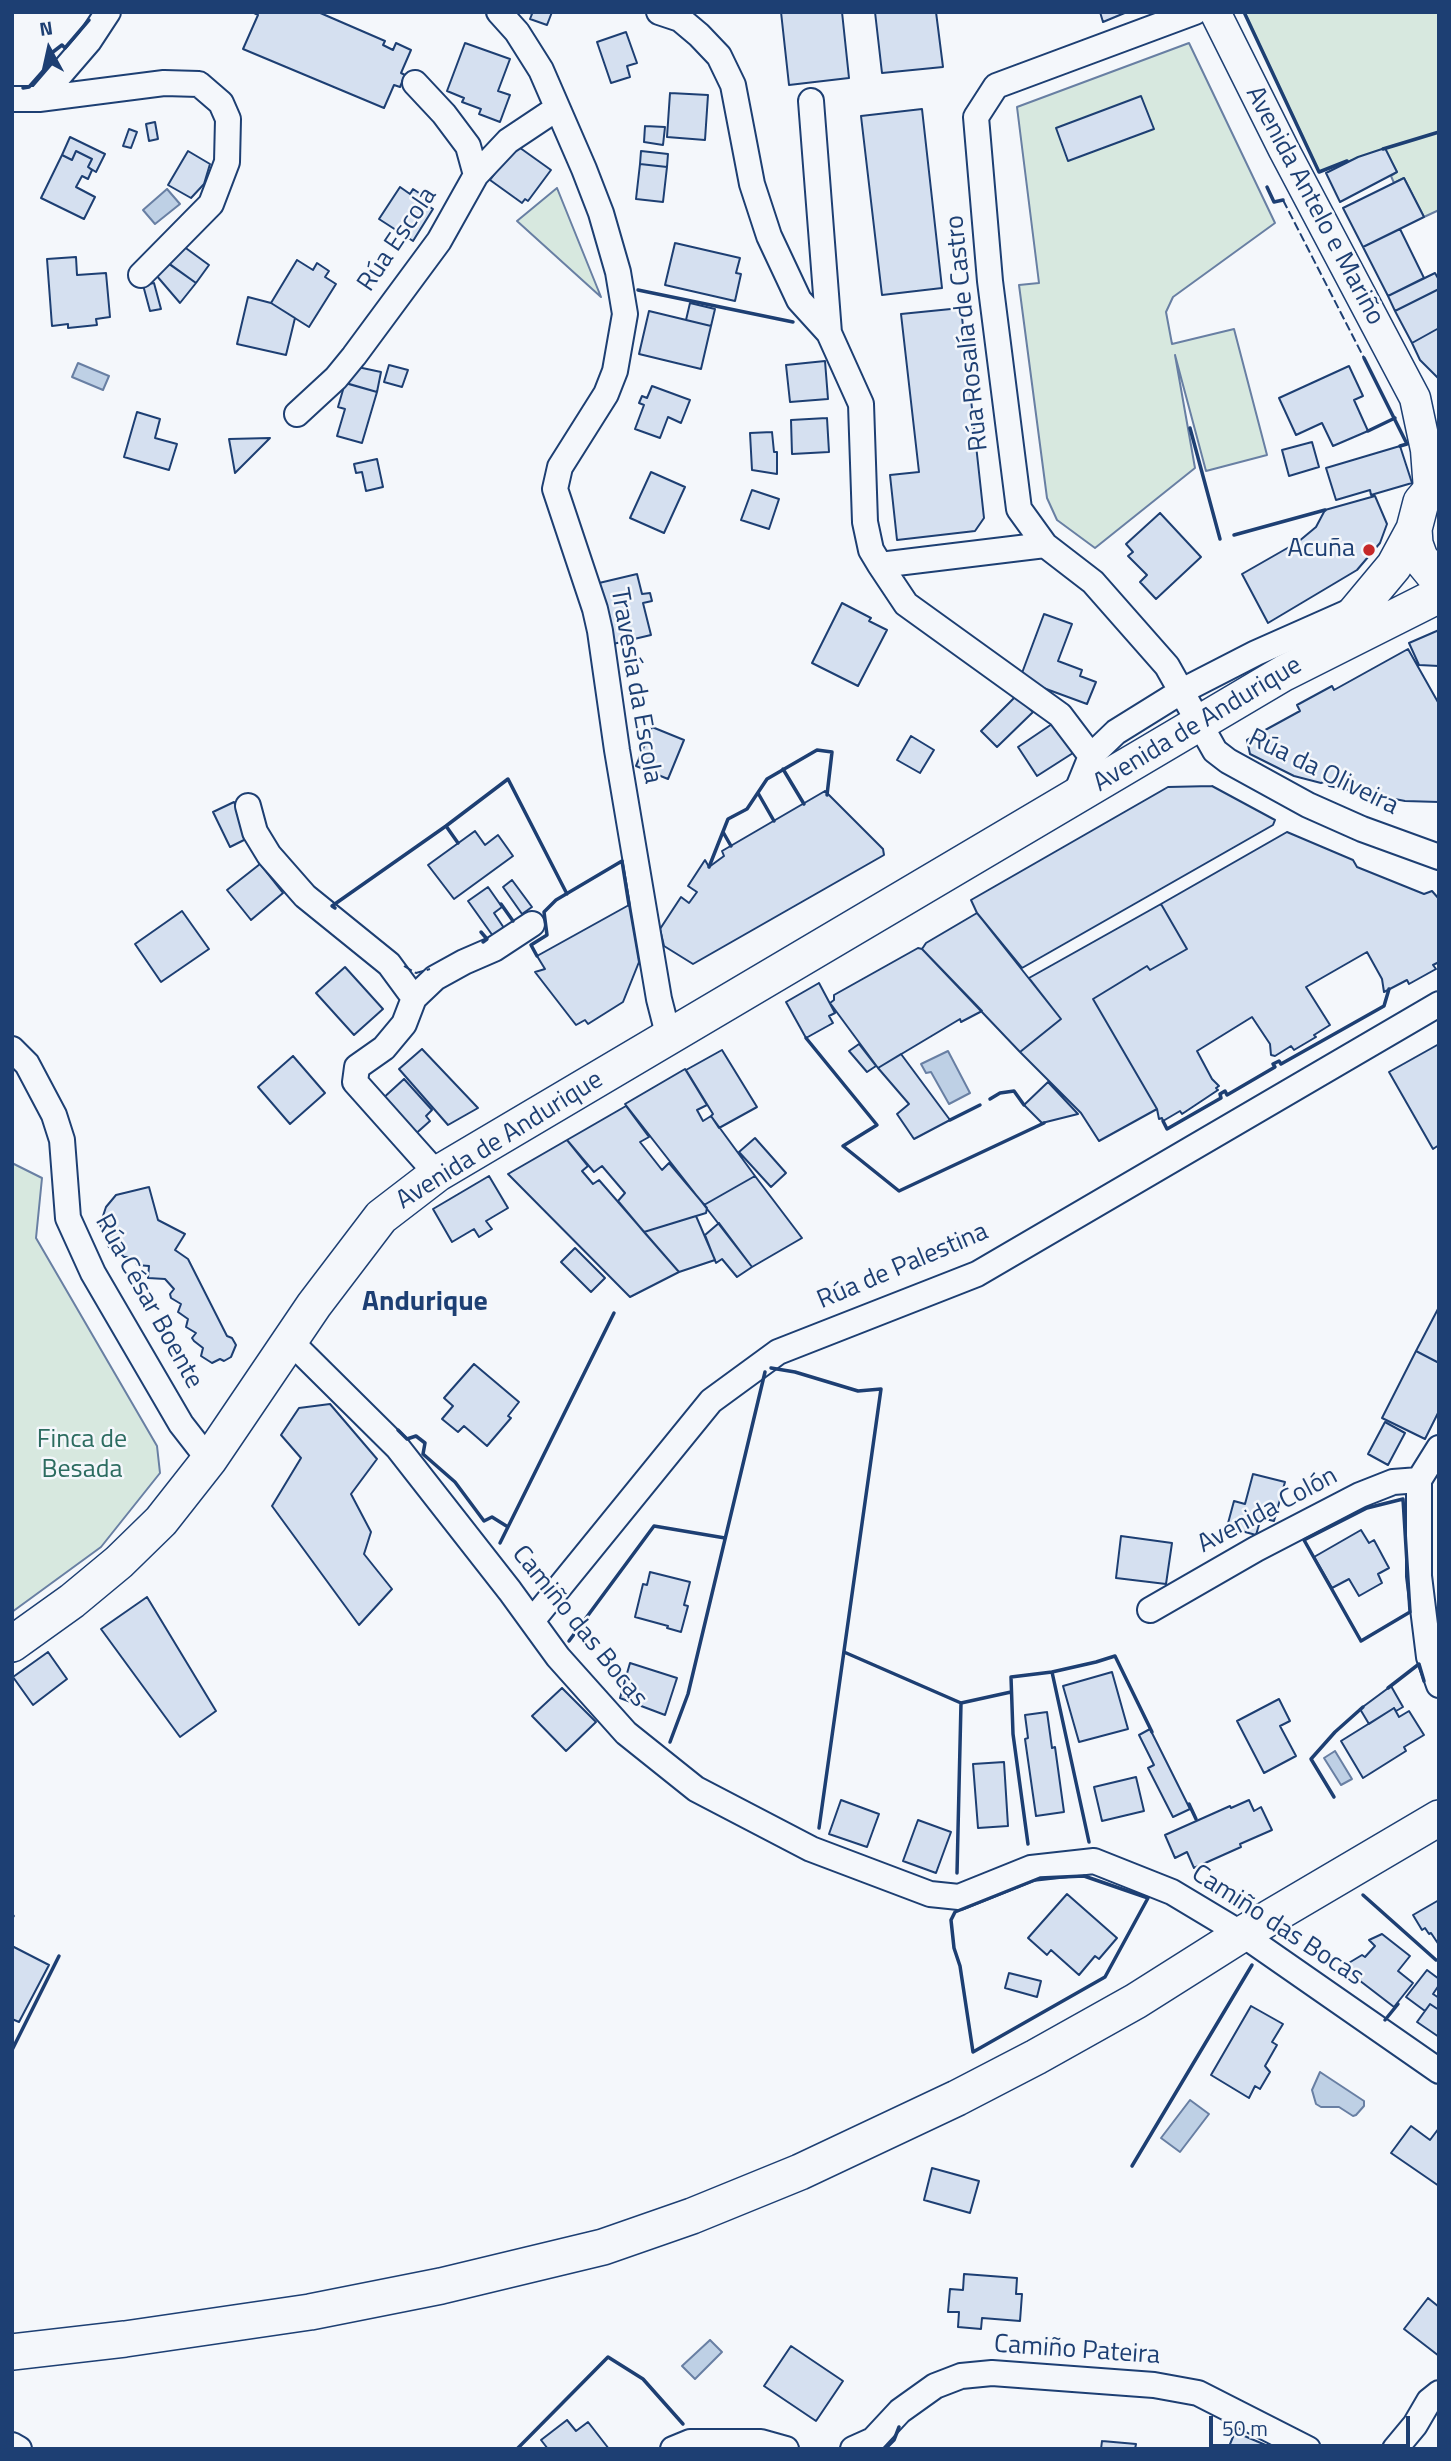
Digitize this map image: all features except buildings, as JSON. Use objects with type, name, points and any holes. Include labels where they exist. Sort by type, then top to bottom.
[{"type":"main road","points":[[1323,652],[1394,566],[1414,529],[1421,502],[1434,486]]},
{"type":"main road","points":[[1414,529],[1420,558],[1439,580]]},
{"type":"main road","name":"Avenida de Andurique","points":[[12,1644],[72,1601],[119,1562],[161,1521],[209,1460],[314,1305],[382,1217],[438,1174],[1200,722],[1323,652],[1439,595]]},
{"type":"main road","points":[[12,2352],[125,2339],[310,2312],[441,2286],[603,2247],[692,2216],[800,2172],[957,2098],[1123,2008],[1439,1818]]},
{"type":"street","points":[[39,99],[89,41],[108,12]]},
{"type":"street","name":"Travesía da Escola","points":[[499,12],[517,32],[541,70],[601,214],[618,272],[625,314],[615,372],[606,394],[560,467],[555,489],[596,609],[659,999],[669,1038]]},
{"type":"street","points":[[659,12],[680,19],[719,56],[733,85],[752,184],[769,236],[800,300],[829,333],[861,404],[865,523],[871,550],[906,604],[1060,715],[1091,756]]},
{"type":"street","name":"Rúa Rosalía de Castro","points":[[1195,12],[996,86],[976,117],[990,281],[1019,509],[1045,545],[1102,592],[1167,666],[1200,722]]},
{"type":"street","name":"Avenida Antelo e Mariño","points":[[1215,12],[1277,138],[1415,398],[1439,424]]},
{"type":"street","points":[[12,99],[39,99],[175,83],[199,84],[220,103],[228,119],[228,162],[211,204],[141,275]]},
{"type":"street","points":[[415,83],[444,114],[468,146],[476,175]]},
{"type":"street","points":[[811,101],[829,333]]},
{"type":"street","name":"Rúa Escola","points":[[297,414],[336,378],[362,346],[439,241],[476,175],[508,141],[556,109]]},
{"type":"street","name":"Avenida Antelo e Mariño","points":[[1415,398],[1434,486]]},
{"type":"street","points":[[880,565],[1045,545]]},
{"type":"street","name":"Avenida de Andurique","points":[[1074,798],[1091,756],[1116,732],[1182,691],[1256,653],[1357,608]]},
{"type":"street","name":"Rúa da Oliveira","points":[[1200,722],[1215,751],[1228,761],[1308,805],[1439,858]]},
{"type":"street","points":[[248,806],[255,832],[269,855],[305,895],[388,964],[414,998]]},
{"type":"street","points":[[438,1174],[355,1082],[357,1067],[384,1048],[404,1024],[414,998],[435,978],[494,949],[532,924]]},
{"type":"street","name":"Rúa de Palestina","points":[[532,1621],[711,1401],[778,1352],[977,1273],[1439,1004]]},
{"type":"street","name":"Rúa César Boente","points":[[12,1049],[27,1064],[54,1115],[62,1140],[68,1218],[93,1273],[181,1424],[209,1460]]},
{"type":"street","name":"Camiño das Bocas","points":[[291,1342],[398,1448],[558,1657],[626,1732],[696,1789],[811,1849],[930,1894],[959,1897],[1031,1868],[1094,1861],[1172,1892],[1242,1934],[1439,2071]]},
{"type":"street","points":[[1439,1448],[1419,1480],[1419,1576],[1429,1657],[1439,1685]]},
{"type":"street","name":"Avenida Colón","points":[[1150,1610],[1256,1549],[1360,1496],[1393,1482],[1419,1480]]},
{"type":"street","name":"Camiño Pateira","points":[[853,2449],[873,2440],[900,2411],[935,2386],[961,2376],[992,2373],[1154,2385],[1198,2393],[1308,2449]]},
{"type":"street","points":[[1395,2449],[1415,2425],[1429,2401],[1439,2393]]},
{"type":"street","points":[[673,2449],[690,2442],[761,2442],[786,2449]]},
{"type":"street","points":[[12,2445],[19,2449]]},
{"type":"green space","points":[[1244,12],[1439,12],[1439,210],[1424,217],[1404,178],[1394,183],[1391,176],[1397,172],[1384,149],[1319,172]]},
{"type":"green space","points":[[1189,43],[1275,223],[1173,297],[1166,312],[1172,344],[1234,329],[1267,455],[1206,471],[1175,355],[1195,468],[1095,548],[1057,520],[1047,498],[1019,285],[1039,283],[1017,107]]},
{"type":"green space","points":[[557,188],[601,297],[517,221]]},
{"type":"green space","name":"Finca de Besada","points":[[12,1163],[42,1178],[36,1238],[157,1446],[160,1473],[101,1547],[12,1612]]},
{"type":"water","points":[[167,189],[180,204],[155,224],[143,210]]},
{"type":"water","points":[[78,363],[109,376],[103,390],[72,377]]},
{"type":"water","points":[[948,1051],[970,1093],[949,1104],[931,1072],[926,1073],[921,1064]]},
{"type":"water","points":[[1335,1751],[1352,1779],[1341,1785],[1324,1758]]},
{"type":"water","points":[[1320,2072],[1364,2101],[1364,2106],[1356,2115],[1353,2116],[1339,2107],[1321,2107],[1316,2104],[1312,2090]]},
{"type":"water","points":[[1190,2100],[1209,2114],[1180,2152],[1161,2138]]},
{"type":"water","points":[[710,2340],[722,2352],[695,2379],[682,2366]]},
{"type":"fence","points":[[1283,200],[1364,358]]},
{"type":"fence","points":[[404,966],[416,973],[430,969]]},
{"type":"wall","points":[[1244,12],[1319,172],[1347,161]]},
{"type":"wall","points":[[23,88],[29,87],[52,61],[49,55],[62,45],[65,48],[89,20]]},
{"type":"wall","points":[[1383,149],[1439,132]]},
{"type":"wall","points":[[1267,187],[1274,202],[1283,200]]},
{"type":"wall","points":[[638,290],[793,322]]},
{"type":"wall","points":[[1364,358],[1407,444],[1400,446]]},
{"type":"wall","points":[[1368,431],[1395,418]]},
{"type":"wall","points":[[1190,428],[1220,539]]},
{"type":"wall","points":[[1234,535],[1325,510]]},
{"type":"wall","points":[[709,867],[728,819],[747,809],[767,779],[817,750],[832,752],[827,795]]},
{"type":"wall","points":[[783,769],[804,804]]},
{"type":"wall","points":[[335,908],[332,906],[508,779],[567,894]]},
{"type":"wall","points":[[758,793],[774,821]]},
{"type":"wall","points":[[446,826],[458,843]]},
{"type":"wall","points":[[723,832],[731,846]]},
{"type":"wall","points":[[537,956],[531,945],[547,935],[544,912],[556,900],[622,861],[629,905]]},
{"type":"wall","points":[[501,904],[513,921]]},
{"type":"wall","points":[[481,932],[487,939],[483,942]]},
{"type":"wall","points":[[1163,1121],[1167,1129],[1221,1098],[1220,1094],[1225,1091],[1227,1095],[1275,1067],[1273,1064],[1279,1061],[1281,1064],[1384,1006],[1389,989]]},
{"type":"wall","points":[[806,1038],[877,1125],[843,1146],[899,1191],[1044,1123]]},
{"type":"wall","points":[[990,1099],[1000,1093],[1014,1091],[1024,1105]]},
{"type":"wall","points":[[950,1120],[980,1105]]},
{"type":"wall","points":[[500,1543],[614,1313]]},
{"type":"wall","points":[[771,1368],[795,1372],[858,1391],[881,1389],[819,1828]]},
{"type":"wall","points":[[670,1742],[688,1694],[765,1372]]},
{"type":"wall","points":[[398,1430],[407,1439],[416,1436],[425,1443],[423,1454],[455,1482],[484,1521],[492,1517],[508,1527]]},
{"type":"wall","points":[[1403,1499],[1410,1612],[1361,1641],[1304,1540],[1367,1508],[1403,1499]]},
{"type":"wall","points":[[569,1641],[654,1526],[725,1538]]},
{"type":"wall","points":[[844,1652],[961,1703],[1011,1692]]},
{"type":"wall","points":[[1052,1672],[1115,1656],[1152,1732]]},
{"type":"wall","points":[[1388,1688],[1419,1664],[1424,1681]]},
{"type":"wall","points":[[1028,1844],[1013,1734],[1011,1677],[1052,1672],[1089,1842]]},
{"type":"wall","points":[[957,1873],[961,1703]]},
{"type":"wall","points":[[1334,1797],[1311,1759],[1335,1732],[1363,1707]]},
{"type":"wall","points":[[1189,1804],[1196,1819]]},
{"type":"wall","points":[[1084,1876],[1148,1898],[1105,1977],[973,2052],[960,1966],[954,1948],[951,1920],[955,1912],[1040,1878],[1084,1876]]},
{"type":"wall","points":[[1363,1895],[1436,1960]]},
{"type":"wall","points":[[12,2050],[59,1956]]},
{"type":"wall","points":[[1132,2166],[1252,1965]]},
{"type":"wall","points":[[1385,2020],[1398,2004]]},
{"type":"wall","points":[[517,2449],[608,2357],[643,2379],[683,2424]]},
{"type":"wall","points":[[885,2449],[894,2440],[899,2427]]},
{"type":"place","name":"Acuña","points":[[1369,550]]},
{"type":"district","name":"Andurique","points":[[425,1303]]}]
